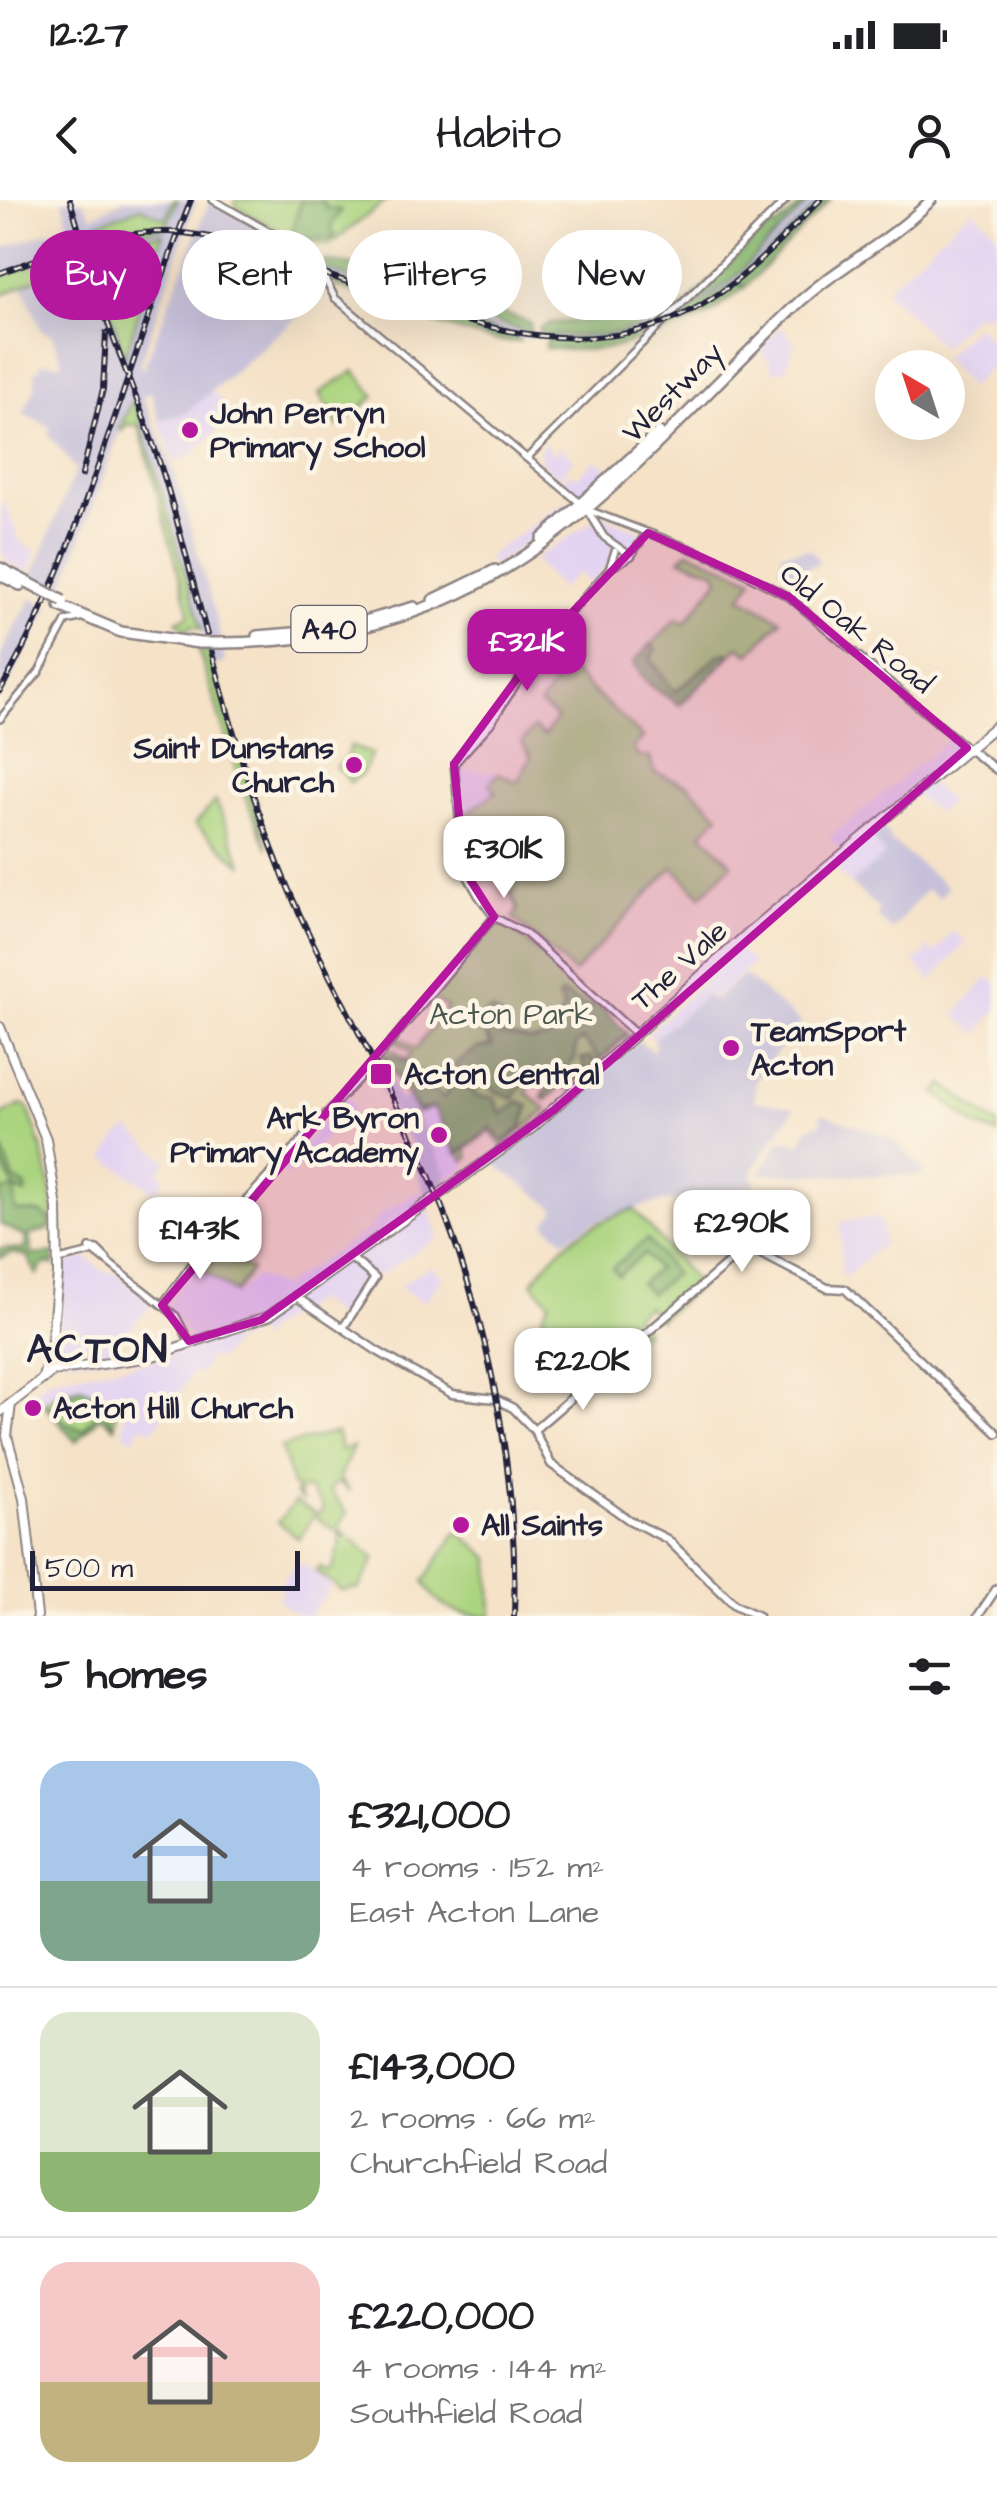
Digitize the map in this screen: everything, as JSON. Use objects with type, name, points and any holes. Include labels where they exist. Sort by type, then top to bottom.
[{"type":"highway","name":"Westway","points":[[586,508],[794,298],[891,231],[923,200]]},
{"type":"highway","name":"Westway","points":[[600,493],[803,298],[882,246],[931,200]]},
{"type":"highway","name":"A40","points":[[1,569],[93,622],[153,639],[299,640],[406,616],[500,574],[586,508]]},
{"type":"highway","name":"A40","points":[[62,604],[130,630],[198,641]]},
{"type":"main road","name":"The Vale","points":[[54,1365],[89,1366],[150,1357],[189,1340],[260,1320],[306,1289],[532,1128],[748,933],[997,724]]},
{"type":"main road","points":[[968,748],[997,770]]},
{"type":"main road","points":[[0,1027],[46,1140],[57,1208],[59,1260],[51,1350],[54,1365],[2,1410],[8,1420]]},
{"type":"main road","points":[[534,1430],[742,1252],[764,1252],[827,1288],[841,1287],[997,1433]]},
{"type":"main road","points":[[341,1326],[376,1278],[351,1258]]},
{"type":"main road","points":[[306,1289],[306,1301]]},
{"type":"main road","points":[[295,1296],[462,1398],[505,1402],[534,1430],[550,1464],[628,1520],[672,1543],[736,1605],[758,1616]]},
{"type":"main road","points":[[12,1402],[8,1444],[24,1498],[37,1616]]},
{"type":"main road","points":[[978,1616],[997,1588]]},
{"type":"street","points":[[213,200],[313,256],[334,298],[570,494],[586,508],[595,524]]},
{"type":"street","points":[[527,458],[786,200]]},
{"type":"street","points":[[520,452],[534,450]]},
{"type":"street","points":[[534,450],[536,466]]},
{"type":"street","points":[[595,524],[596,518],[604,513],[600,493]]},
{"type":"street","points":[[570,494],[574,518],[590,519],[614,548],[631,556]]},
{"type":"street","name":"Old Oak Road","points":[[586,508],[654,532],[738,569],[789,597],[968,748]]},
{"type":"street","points":[[638,525],[643,538]]},
{"type":"street","points":[[636,1034],[525,933],[494,917],[464,870],[452,770],[460,755],[491,723],[540,647],[540,640],[547,638],[608,569],[631,556],[643,538],[654,532]]},
{"type":"street","points":[[608,569],[614,548]]},
{"type":"street","points":[[0,718],[33,681],[69,618],[93,622]]},
{"type":"street","points":[[162,1305],[211,1238],[374,1062],[494,917]]},
{"type":"street","points":[[59,1260],[91,1250],[177,1318],[189,1340]]},
{"type":"highlighted area","points":[[648,533],[789,597],[967,748],[554,1110],[261,1320],[189,1341],[162,1305],[494,917],[464,870],[454,764],[544,642]]},
{"type":"shaded area","points":[[63,200],[82,200],[92,217],[123,200],[196,200],[186,230],[182,230],[162,299],[162,230],[54,230],[68,225]]},
{"type":"shaded area","points":[[210,200],[265,230],[198,230]]},
{"type":"shaded area","points":[[811,200],[823,200],[738,282],[682,315],[739,274]]},
{"type":"shaded area","points":[[972,209],[997,233],[997,314],[992,309],[983,318],[977,312],[942,347],[885,290]]},
{"type":"shaded area","points":[[30,238],[30,266],[0,277],[0,249]]},
{"type":"shaded area","points":[[327,269],[347,276],[347,285],[327,279]]},
{"type":"shaded area","points":[[182,271],[182,320],[294,320],[186,413],[159,420],[152,393],[142,395],[176,476],[225,662],[212,666],[172,519],[131,400],[61,594],[32,577],[76,469],[48,434],[51,427],[23,414],[35,388],[35,370],[40,370],[41,363],[63,363],[52,335],[41,330],[37,320],[155,320],[139,366],[143,369]]},
{"type":"shaded area","points":[[30,282],[30,303],[23,286]]},
{"type":"shaded area","points":[[460,320],[479,320],[541,335],[575,336],[656,322],[647,331],[616,338],[518,338]]},
{"type":"shaded area","points":[[976,325],[997,346],[997,361],[970,387],[965,381],[965,350],[950,350]]},
{"type":"shaded area","points":[[781,327],[795,341],[786,370],[773,371],[768,358],[763,358],[763,345]]},
{"type":"shaded area","name":"John Perryn Primary School","points":[[211,391],[234,413],[194,454],[174,463],[159,420],[186,413]]},
{"type":"shaded area","points":[[546,442],[552,455],[561,447],[574,459],[559,477],[540,461],[540,448]]},
{"type":"shaded area","points":[[596,459],[610,472],[590,491],[578,493],[563,480],[569,472],[577,477]]},
{"type":"shaded area","points":[[2,497],[21,544],[36,551],[27,573],[6,561],[0,546]]},
{"type":"shaded area","points":[[566,501],[570,509],[493,566],[487,557]]},
{"type":"shaded area","points":[[602,515],[642,532],[629,555],[616,545],[611,549],[611,559],[591,585],[579,572],[560,589],[535,559]]},
{"type":"shaded area","points":[[809,549],[819,559],[816,565],[791,574],[779,567],[782,552]]},
{"type":"shaded area","points":[[32,597],[49,608],[0,698],[0,655]]},
{"type":"shaded area","points":[[952,737],[962,747],[927,781],[950,801],[937,813],[915,795],[870,835],[886,854],[853,886],[835,870],[849,858],[829,838]]},
{"type":"shaded area","points":[[456,770],[498,772],[490,783],[497,792],[468,812]]},
{"type":"shaded area","points":[[882,825],[892,842],[948,887],[939,898],[927,889],[892,930],[876,916],[880,910],[851,884],[885,855],[870,835]]},
{"type":"shaded area","points":[[953,931],[966,942],[931,981],[913,961],[926,955],[925,947],[935,953]]},
{"type":"shaded area","points":[[738,949],[754,963],[715,998],[708,993],[655,1038],[646,1035]]},
{"type":"shaded area","points":[[744,975],[801,1023],[756,1079],[754,1101],[795,1108],[752,1171],[756,1185],[647,1205],[596,1221],[565,1240],[545,1224],[556,1209],[494,1163],[535,1134],[639,1041],[654,1052],[655,1038],[706,995],[715,1000]]},
{"type":"shaded area","points":[[988,977],[997,985],[997,1010],[977,1034],[955,1015]]},
{"type":"shaded area","points":[[383,1058],[399,1100],[408,1096],[446,1173],[446,1181],[426,1195],[410,1152],[412,1146],[374,1076],[372,1069]]},
{"type":"shaded area","points":[[347,1096],[355,1108],[288,1175],[282,1169]]},
{"type":"shaded area","name":"Ark Byron Primary Academy","points":[[435,1106],[467,1167],[449,1179],[418,1113]]},
{"type":"shaded area","points":[[821,1113],[891,1138],[924,1170],[921,1176],[759,1174],[780,1139],[801,1144],[808,1127],[821,1124]]},
{"type":"shaded area","points":[[129,1129],[167,1160],[159,1173],[164,1177],[156,1193],[105,1158],[118,1136]]},
{"type":"shaded area","points":[[422,1191],[439,1237],[383,1273],[366,1279],[339,1318],[316,1300],[266,1330],[260,1341],[255,1328],[247,1330],[247,1339],[235,1340],[219,1360],[209,1357],[201,1374],[192,1373],[154,1430],[140,1427],[135,1440],[124,1435],[124,1408],[81,1387],[58,1393],[43,1404],[33,1391],[51,1378],[138,1364],[194,1344],[167,1305],[195,1266],[236,1294],[255,1276],[281,1287],[367,1231],[381,1213]]},
{"type":"shaded area","points":[[880,1218],[884,1243],[845,1277],[841,1272],[841,1221]]},
{"type":"shaded area","points":[[85,1257],[105,1272],[118,1273],[153,1304],[116,1344],[122,1349],[119,1358],[69,1360],[57,1351],[65,1265]]},
{"type":"shaded area","points":[[430,1266],[443,1276],[425,1302],[398,1286]]},
{"type":"shaded area","points":[[299,1561],[332,1585],[310,1616],[299,1616],[277,1600],[283,1591],[278,1587]]},
{"type":"green space","points":[[173,200],[177,200],[166,228],[85,228],[141,207],[165,219]]},
{"type":"green space","points":[[234,200],[387,200],[329,245],[327,230],[278,230],[235,206]]},
{"type":"green space","points":[[301,200],[321,200],[327,208],[341,210],[331,227],[335,235],[331,239],[327,239],[327,230],[292,230]]},
{"type":"green space","points":[[811,200],[732,280],[682,310],[769,223],[775,228]]},
{"type":"green space","points":[[823,200],[830,200],[745,287],[739,281]]},
{"type":"green space","points":[[327,262],[347,264],[347,277],[327,269]]},
{"type":"green space","points":[[30,265],[30,282],[0,296],[0,277]]},
{"type":"green space","points":[[328,277],[347,283],[347,290]]},
{"type":"green space","points":[[738,282],[744,288],[707,316],[655,336],[668,323],[682,320],[682,315]]},
{"type":"green space","points":[[114,320],[136,320],[125,357]]},
{"type":"green space","points":[[461,320],[520,341],[484,338],[431,321]]},
{"type":"green space","points":[[487,320],[522,320],[531,324],[530,333]]},
{"type":"green space","points":[[654,320],[624,331],[590,336],[541,335],[539,329],[550,323]]},
{"type":"green space","points":[[647,331],[637,339],[612,347],[545,348],[547,340],[596,340]]},
{"type":"green space","points":[[355,371],[375,396],[338,427],[320,393]]},
{"type":"green space","points":[[134,399],[202,629],[192,625],[188,630],[176,621],[190,615],[139,426],[126,424],[123,431],[119,429]]},
{"type":"green space","points":[[689,551],[753,579],[741,597],[781,620],[749,654],[739,646],[680,704],[635,663],[677,618],[685,623],[719,579],[716,571],[680,559]]},
{"type":"green space","points":[[651,644],[656,650],[650,658],[675,692],[720,654],[728,652],[728,658],[680,705],[648,682],[634,662]]},
{"type":"green space","points":[[199,651],[208,651],[268,849],[242,789]]},
{"type":"green space","points":[[565,666],[643,737],[633,749],[639,757],[650,757],[654,772],[688,785],[719,815],[702,833],[732,864],[701,896],[673,867],[574,973],[513,918],[518,909],[504,879],[514,866],[480,832],[466,833],[464,815],[496,792],[490,783],[499,773],[517,782],[531,757],[522,742],[534,728],[544,736],[557,718],[540,705]]},
{"type":"green space","points":[[350,746],[372,754],[362,774],[350,782],[336,767],[346,758]]},
{"type":"green space","points":[[216,801],[243,866],[195,824]]},
{"type":"green space","name":"Acton Park","points":[[497,923],[515,931],[628,1035],[568,1090],[551,1073],[541,1071],[526,1092],[547,1110],[502,1146],[490,1131],[466,1149],[469,1158],[464,1161],[436,1106],[418,1113],[384,1056],[390,1048],[407,1060],[412,1053],[396,1041],[399,1037],[416,1049],[447,1007],[430,997]]},
{"type":"green space","points":[[562,994],[587,1007],[599,1004],[627,1034],[600,1060],[583,1040],[576,1044],[575,1059],[565,1069],[569,1074],[578,1076],[585,1068],[581,1059],[590,1057],[596,1064],[570,1088],[561,1086],[546,1100],[542,1097],[550,1081],[530,1072],[513,1099],[493,1090],[484,1072],[476,1089],[454,1072],[456,1063],[478,1048],[492,1046],[477,1021],[491,1010],[507,1022],[500,1035],[531,1041],[550,1038],[564,1007],[558,998]]},
{"type":"green space","points":[[383,1056],[402,1060],[444,1098],[455,1080],[479,1097],[494,1097],[501,1114],[519,1101],[529,1106],[522,1127],[504,1142],[491,1128],[457,1154],[434,1108],[418,1110]]},
{"type":"green space","points":[[943,1084],[997,1124],[997,1134],[976,1126],[936,1093]]},
{"type":"green space","points":[[20,1105],[27,1107],[46,1165],[52,1199],[50,1222],[0,1211],[0,1116]]},
{"type":"green space","points":[[3,1151],[14,1179],[26,1187],[26,1194],[15,1190],[15,1211],[42,1213],[52,1222],[49,1229],[29,1235],[32,1255],[54,1253],[54,1265],[44,1264],[37,1275],[27,1256],[11,1253],[0,1258],[0,1248],[24,1250],[26,1237],[0,1224],[0,1191],[15,1189],[0,1160]]},
{"type":"green space","points":[[634,1209],[699,1286],[659,1320],[647,1306],[634,1316],[646,1331],[642,1335],[629,1321],[601,1344],[613,1359],[597,1374],[578,1351],[583,1345],[577,1338],[568,1345],[542,1315],[550,1302],[532,1283],[553,1256],[576,1237]]},
{"type":"green space","points":[[647,1239],[675,1274],[650,1294],[640,1284],[657,1269],[644,1254],[618,1275],[612,1268]]},
{"type":"green space","points":[[207,1248],[251,1270],[235,1293],[195,1265]]},
{"type":"green space","points":[[81,1387],[116,1404],[115,1427],[101,1416],[76,1442],[43,1404],[58,1393]]},
{"type":"green space","points":[[81,1387],[116,1404],[115,1413],[108,1414],[115,1427],[101,1416],[76,1442],[46,1407],[52,1405],[65,1423],[83,1430],[97,1413],[89,1401],[77,1408],[70,1405],[68,1394]]},
{"type":"green space","points":[[336,1432],[341,1450],[353,1447],[339,1478],[350,1492],[338,1482],[329,1489],[347,1513],[338,1528],[375,1558],[359,1588],[342,1591],[316,1571],[320,1566],[328,1572],[333,1568],[342,1535],[313,1516],[299,1539],[278,1522],[295,1502],[318,1515],[324,1508],[308,1488],[298,1493],[303,1502],[295,1494],[298,1487],[293,1487],[281,1447]]},
{"type":"green space","points":[[457,1531],[490,1558],[492,1616],[452,1610],[437,1599],[424,1581]]},
{"type":"railway","points":[[70,200],[107,320],[163,473],[229,716],[272,848],[321,959],[413,1140],[459,1253],[477,1312],[502,1433],[510,1494],[514,1616]]},
{"type":"railway","points":[[0,691],[31,632],[82,511],[191,200]]},
{"type":"railway","points":[[0,273],[104,239],[169,232],[247,246],[472,323],[573,338],[623,334],[672,320],[720,293],[759,261],[820,200]]},
{"type":"railway","points":[[82,475],[103,389],[106,333]]},
{"type":"place","name":"John Perryn Primary School","points":[[190,430]]},
{"type":"place","name":"Saint Dunstans Church","points":[[354,765]]},
{"type":"place","name":"TeamSport Acton","points":[[731,1048]]},
{"type":"place","name":"Acton Central","points":[[381,1074]]},
{"type":"place","name":"Ark Byron Primary Academy","points":[[439,1135]]},
{"type":"place","name":"Acton Hill Church","points":[[33,1408]]},
{"type":"place","name":"All Saints","points":[[461,1525]]},
{"type":"district","name":"ACTON","points":[[98,1348]]}]
